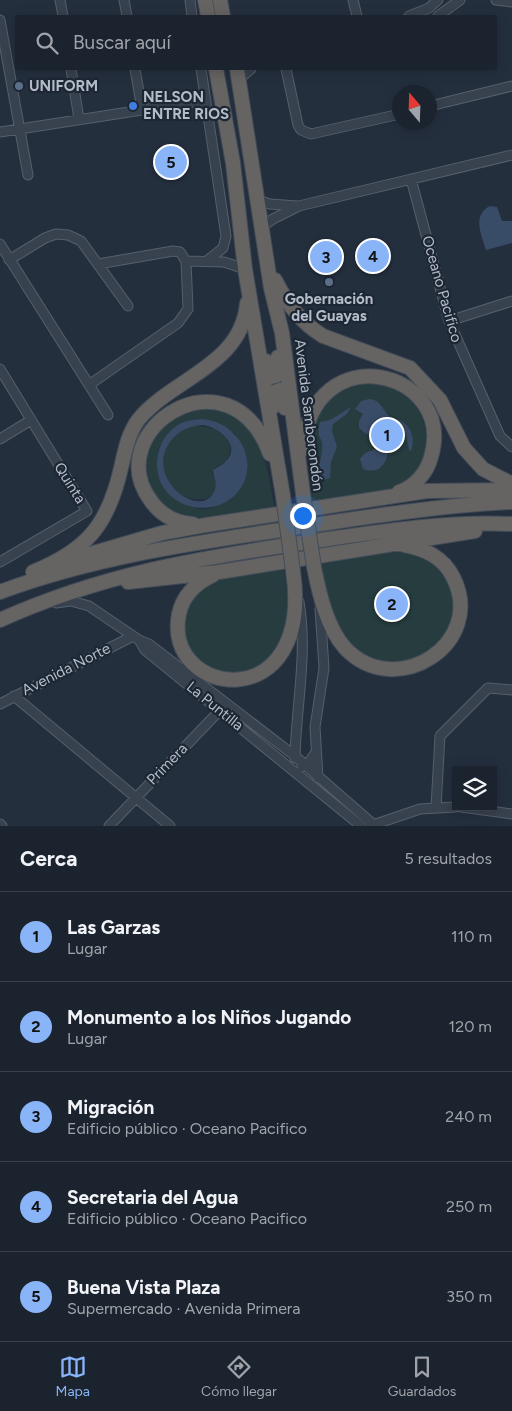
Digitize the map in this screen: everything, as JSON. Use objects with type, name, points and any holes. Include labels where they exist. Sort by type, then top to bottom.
[{"type":"highway","points":[[206,0],[208,15]]},
{"type":"highway","points":[[220,0],[223,15]]},
{"type":"highway","points":[[227,0],[230,15]]},
{"type":"highway","points":[[216,70],[233,163],[246,273],[283,496],[294,575],[293,622],[288,640],[280,657],[273,666],[255,676],[226,680],[210,675],[195,665],[182,644],[178,628],[180,610],[188,593],[203,579],[219,572]]},
{"type":"highway","name":"Avenida Samborondón","points":[[238,74],[272,288],[282,333],[298,460],[319,589],[339,639],[358,658],[374,666],[393,670],[411,667],[430,659],[445,646],[455,628],[459,611],[457,587],[450,571],[430,553],[409,546],[388,545]]},
{"type":"highway","points":[[269,269],[286,300],[310,328],[323,336],[410,368],[440,400],[464,448],[483,469],[512,484]]},
{"type":"highway","points":[[0,585],[68,556],[80,548],[99,526],[114,496],[128,438],[139,419],[158,402],[217,359],[231,344],[245,316],[246,273]]},
{"type":"highway","points":[[251,305],[262,335],[268,373],[271,376],[276,376],[279,371],[272,288]]},
{"type":"highway","points":[[301,477],[307,422],[323,395],[337,385],[355,378],[374,376],[393,380],[411,390],[418,397],[432,426],[434,444],[430,462],[419,479],[406,490],[377,499]]},
{"type":"highway","points":[[275,448],[272,396],[276,389],[282,392],[283,395],[288,430],[298,460]]},
{"type":"highway","points":[[206,525],[183,523],[167,516],[148,498],[141,480],[140,461],[146,440],[158,422],[177,408],[199,402],[210,402],[226,405],[242,414],[262,436],[280,480]]},
{"type":"highway","points":[[36,570],[145,538],[206,525],[446,489],[512,490]]},
{"type":"highway","points":[[0,592],[46,576],[149,551],[403,511],[455,505],[512,502]]},
{"type":"highway","points":[[0,620],[61,595],[113,578],[201,558],[426,525],[512,524]]},
{"type":"highway","points":[[61,595],[130,581],[219,572],[477,530],[512,528]]},
{"type":"street","points":[[60,0],[63,15]]},
{"type":"street","points":[[124,0],[127,15]]},
{"type":"street","points":[[190,0],[192,15]]},
{"type":"street","points":[[353,0],[357,15]]},
{"type":"street","points":[[414,15],[429,8],[438,0]]},
{"type":"street","points":[[439,15],[460,0]]},
{"type":"street","points":[[496,0],[512,2]]},
{"type":"street","points":[[0,20],[28,175]]},
{"type":"street","points":[[71,70],[80,119]]},
{"type":"street","points":[[135,70],[142,109]]},
{"type":"street","points":[[201,70],[214,145],[226,236],[223,248],[208,260]]},
{"type":"street","points":[[286,70],[298,125],[301,130],[311,134],[392,116]]},
{"type":"street","points":[[437,104],[512,86]]},
{"type":"street","points":[[0,132],[206,100]]},
{"type":"street","points":[[262,227],[273,219],[299,206],[512,155]]},
{"type":"street","name":"Oceano Pacifico","points":[[411,178],[449,321],[500,436],[512,447]]},
{"type":"street","points":[[258,200],[276,205],[299,206]]},
{"type":"street","points":[[9,260],[45,238],[62,234],[81,241],[128,306]]},
{"type":"street","points":[[0,244],[108,415]]},
{"type":"street","points":[[89,385],[184,317],[188,309],[186,261],[180,252],[173,251],[98,264]]},
{"type":"street","points":[[186,261],[208,260],[231,263],[246,273]]},
{"type":"street","points":[[449,321],[512,301]]},
{"type":"street","name":"Quinta","points":[[0,369],[87,511],[0,562]]},
{"type":"street","points":[[0,439],[31,420]]},
{"type":"street","points":[[294,575],[303,629],[302,674],[295,770],[305,765],[316,752]]},
{"type":"street","points":[[318,790],[315,727],[324,668],[319,589]]},
{"type":"street","name":"La Puntilla","points":[[24,609],[65,601],[89,606],[136,638],[145,650],[281,745],[373,825]]},
{"type":"street","name":"Avenida Norte","points":[[0,704],[136,638]]},
{"type":"street","points":[[436,807],[440,736],[488,688],[512,690]]},
{"type":"street","points":[[14,696],[170,826]]},
{"type":"street","name":"La Puntilla","points":[[223,706],[361,826]]},
{"type":"street","name":"Primera","points":[[109,826],[223,706]]},
{"type":"street","points":[[281,745],[296,737]]},
{"type":"street","points":[[373,825],[420,809],[452,807]]},
{"type":"street","points":[[490,811],[512,814]]},
{"type":"green space","points":[[359,383],[380,383],[407,397],[416,406],[422,417],[426,441],[420,465],[412,475],[392,488],[358,496],[311,501],[308,466],[309,448],[311,431],[317,415],[325,402],[338,391]]},
{"type":"green space","points":[[202,407],[225,410],[238,417],[248,426],[262,451],[274,507],[197,520],[178,517],[155,499],[144,468],[149,444],[169,418]],"holes":[[[200,419],[235,433],[246,478],[230,500],[209,509],[198,509],[163,486],[157,465],[159,448],[181,423]]]},
{"type":"green space","points":[[194,426],[209,428],[223,434],[230,446],[230,453],[226,461],[215,468],[212,473],[215,488],[211,496],[201,500],[188,498],[176,492],[166,481],[162,467],[165,450],[173,437],[181,431]]},
{"type":"green space","points":[[396,551],[420,556],[440,570],[453,591],[454,613],[446,633],[430,649],[410,660],[388,663],[366,657],[346,639],[332,612],[321,563]]},
{"type":"green space","points":[[284,570],[288,615],[285,633],[278,647],[258,668],[242,673],[214,670],[203,663],[193,653],[187,641],[185,627],[187,612],[197,593],[211,582],[224,577]]},
{"type":"water","points":[[490,206],[497,207],[502,221],[512,221],[512,243],[486,250],[479,225],[481,214]]},
{"type":"water","points":[[369,399],[378,403],[390,417],[407,425],[413,442],[411,451],[409,450],[406,435],[399,433],[391,436],[385,461],[378,469],[371,470],[363,469],[360,459],[365,453],[380,447],[384,439],[378,431],[366,434],[359,428],[359,421],[363,414],[355,409],[361,401]]},
{"type":"water","points":[[351,407],[347,414],[333,424],[332,431],[337,447],[331,462],[330,478],[319,482],[322,454],[322,442],[318,432],[320,422],[330,420]]},
{"type":"water","points":[[200,419],[210,420],[229,429],[242,445],[247,465],[246,476],[234,496],[215,506],[204,508],[192,507],[172,497],[160,481],[157,471],[159,451],[162,442],[168,434],[181,423]],"holes":[[[198,426],[209,426],[221,433],[230,443],[230,455],[222,465],[213,470],[216,484],[209,498],[200,501],[189,499],[169,483],[164,470],[164,456],[170,442],[181,432]]]},
{"type":"place","name":"UNIFORM","points":[[19,86]]},
{"type":"place","name":"NELSON ENTRE RIOS","points":[[133,106]]},
{"type":"place","name":"Buena Vista Plaza","points":[[171,162]]},
{"type":"place","name":"Secretaria del Agua","points":[[373,256]]},
{"type":"place","name":"Migración","points":[[326,257]]},
{"type":"place","name":"Gobernación del Guayas","points":[[329,282]]},
{"type":"place","name":"Las Garzas","points":[[387,435]]},
{"type":"place","name":"Monumento a los Niños Jugando","points":[[392,604]]}]
